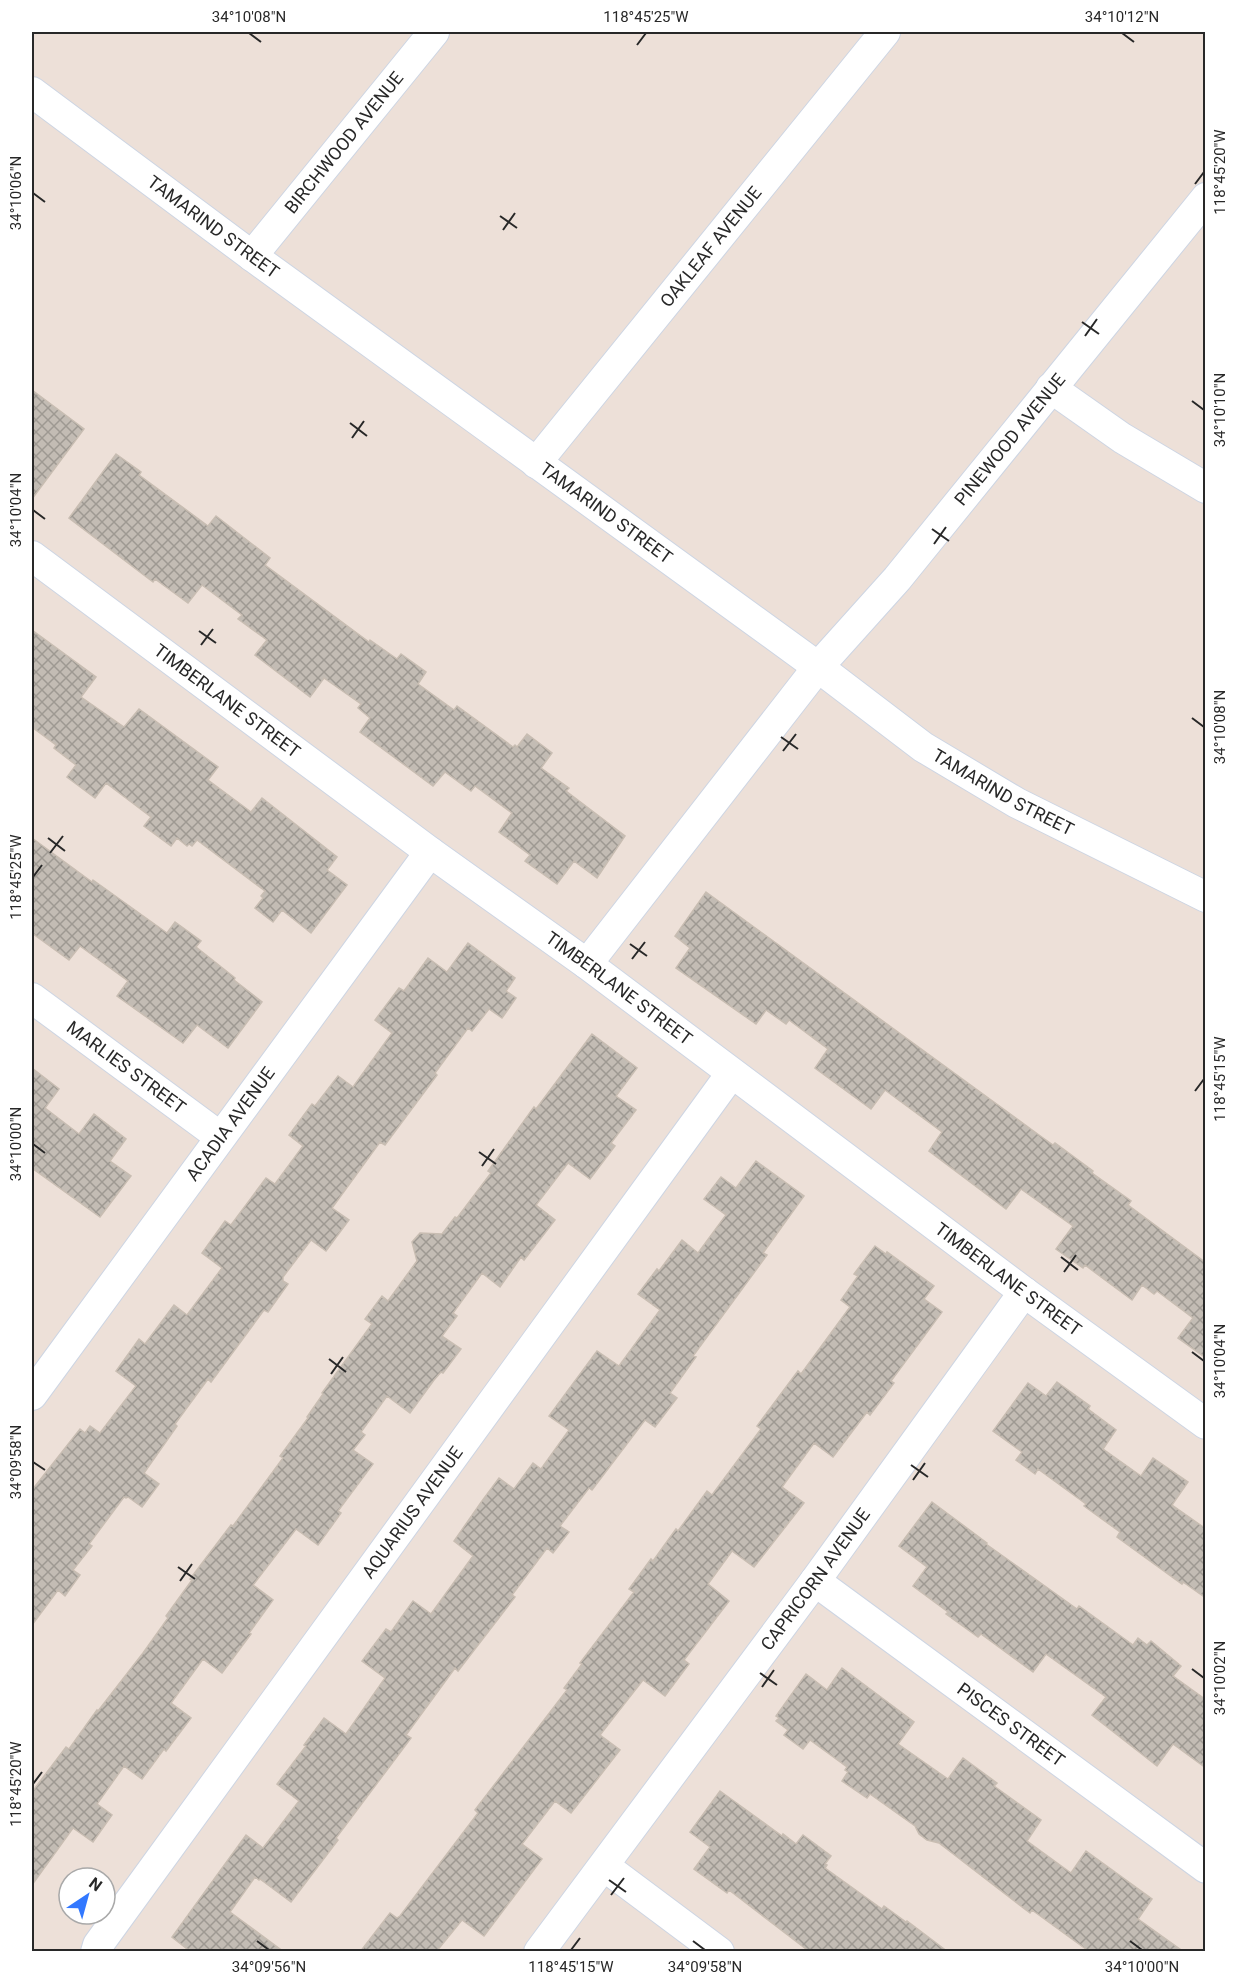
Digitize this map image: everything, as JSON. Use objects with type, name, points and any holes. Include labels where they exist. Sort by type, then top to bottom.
[{"type":"street","name":"BIRCHWOOD AVENUE","points":[[252,256],[434,32]]},
{"type":"street","name":"OAKLEAF AVENUE","points":[[536,463],[885,32]]},
{"type":"street","name":"TAMARIND STREET","points":[[32,92],[252,256],[818,667],[922,747],[1017,802],[1206,897]]},
{"type":"street","name":"PINEWOOD AVENUE","points":[[587,964],[818,667],[897,579],[1206,198]]},
{"type":"street","points":[[1050,388],[1122,438],[1206,488]]},
{"type":"street","name":"TIMBERLANE STREET","points":[[32,556],[430,852],[587,964],[730,1074],[1024,1292],[1206,1424]]},
{"type":"street","name":"ACADIA AVENUE","points":[[32,1395],[219,1136],[430,852]]},
{"type":"street","name":"MARLIES STREET","points":[[32,998],[219,1136]]},
{"type":"street","name":"AQUARIUS AVENUE","points":[[96,1952],[98,1945],[730,1074]]},
{"type":"street","name":"CAPRICORN AVENUE","points":[[539,1952],[815,1581],[1024,1292]]},
{"type":"street","name":"PISCES STREET","points":[[815,1581],[1206,1868]]},
{"type":"street","points":[[604,1866],[719,1952]]},
{"type":"building","points":[[32,390],[84,429],[32,499]]},
{"type":"building","points":[[116,454],[141,472],[139,475],[208,526],[216,516],[270,558],[265,565],[369,642],[370,640],[397,659],[401,654],[426,672],[418,684],[454,710],[457,706],[513,747],[515,745],[517,747],[527,734],[552,753],[541,768],[569,788],[566,791],[625,836],[597,878],[574,861],[557,884],[525,861],[530,855],[499,832],[512,813],[475,786],[471,791],[445,772],[433,786],[360,732],[370,718],[358,708],[361,704],[324,678],[310,697],[255,655],[267,640],[238,619],[242,615],[202,585],[188,603],[155,579],[153,582],[69,518]]},
{"type":"building","points":[[32,630],[96,677],[81,697],[124,727],[139,709],[218,767],[208,780],[251,812],[262,798],[337,857],[327,870],[347,885],[311,933],[282,910],[273,922],[255,908],[263,898],[261,896],[265,891],[197,840],[192,846],[189,844],[187,846],[177,838],[171,846],[144,826],[151,817],[106,783],[95,798],[67,777],[76,765],[54,748],[56,745],[32,727]]},
{"type":"building","points":[[32,838],[167,933],[175,922],[201,941],[196,947],[262,1002],[228,1048],[197,1025],[183,1043],[117,996],[128,981],[80,946],[69,960],[32,933]]},
{"type":"building","points":[[706,892],[1039,1135],[1053,1145],[1055,1143],[1093,1171],[1092,1173],[1131,1201],[1128,1205],[1206,1263],[1206,1358],[1178,1338],[1193,1318],[1157,1291],[1154,1294],[1142,1285],[1132,1300],[1085,1265],[1083,1268],[1056,1249],[1073,1226],[1021,1189],[1006,1209],[929,1151],[942,1132],[885,1090],[871,1109],[815,1068],[828,1049],[789,1020],[786,1024],[766,1010],[756,1024],[676,968],[690,948],[675,936]]},
{"type":"building","points":[[468,943],[515,978],[506,991],[516,998],[502,1018],[489,1009],[472,1031],[468,1028],[435,1073],[437,1075],[385,1145],[380,1142],[332,1208],[349,1220],[326,1251],[311,1240],[283,1277],[283,1281],[288,1284],[268,1312],[264,1310],[211,1382],[208,1379],[175,1424],[177,1426],[144,1473],[159,1484],[142,1507],[128,1497],[124,1497],[89,1544],[92,1546],[73,1570],[80,1575],[65,1596],[58,1590],[32,1625],[32,1490],[80,1429],[85,1433],[90,1426],[100,1433],[136,1386],[116,1371],[139,1339],[145,1344],[174,1305],[187,1315],[222,1268],[202,1253],[225,1221],[231,1225],[266,1178],[275,1184],[303,1146],[289,1135],[312,1104],[315,1106],[338,1076],[353,1087],[392,1033],[375,1020],[399,988],[404,991],[428,958],[447,972]]},
{"type":"building","points":[[592,1034],[637,1068],[616,1096],[636,1110],[611,1143],[615,1146],[590,1179],[568,1163],[536,1205],[555,1220],[524,1260],[521,1257],[500,1287],[482,1273],[453,1313],[457,1316],[442,1336],[461,1349],[443,1373],[441,1372],[434,1380],[410,1413],[387,1396],[361,1432],[365,1435],[353,1450],[373,1464],[338,1511],[341,1513],[318,1545],[296,1529],[253,1585],[273,1600],[249,1633],[251,1634],[222,1673],[203,1659],[171,1703],[191,1718],[142,1779],[124,1766],[97,1804],[112,1815],[93,1842],[73,1828],[32,1885],[32,1792],[66,1747],[69,1749],[143,1653],[168,1618],[166,1616],[192,1580],[190,1579],[283,1458],[280,1456],[372,1324],[365,1319],[382,1296],[388,1301],[417,1261],[412,1242],[420,1233],[442,1234],[455,1217],[457,1218],[491,1173],[488,1171],[534,1107],[536,1109]]},
{"type":"building","points":[[32,1068],[59,1089],[45,1108],[79,1134],[94,1114],[126,1139],[110,1161],[131,1176],[100,1217],[32,1168]]},
{"type":"building","points":[[756,1161],[804,1196],[763,1253],[767,1255],[693,1356],[696,1357],[670,1393],[677,1398],[655,1427],[645,1420],[592,1490],[589,1488],[560,1526],[569,1532],[553,1553],[547,1548],[512,1595],[515,1597],[458,1671],[455,1668],[406,1735],[411,1738],[291,1902],[255,1877],[230,1912],[284,1952],[191,1952],[172,1937],[246,1835],[263,1848],[299,1801],[277,1784],[306,1746],[304,1745],[324,1718],[346,1734],[385,1678],[362,1661],[386,1629],[391,1632],[413,1601],[431,1614],[473,1556],[454,1541],[482,1501],[499,1478],[514,1489],[533,1463],[541,1469],[569,1430],[549,1416],[597,1351],[619,1366],[660,1310],[638,1294],[682,1240],[698,1253],[726,1215],[704,1199],[721,1177],[736,1188]]},
{"type":"building","points":[[875,1246],[934,1286],[924,1299],[942,1312],[891,1381],[894,1383],[870,1415],[867,1412],[833,1457],[814,1443],[782,1487],[804,1503],[754,1567],[732,1551],[708,1584],[729,1601],[684,1660],[689,1664],[665,1696],[643,1680],[600,1735],[620,1750],[571,1813],[555,1801],[522,1844],[542,1859],[484,1936],[462,1920],[436,1952],[360,1952],[390,1913],[397,1918],[400,1916],[478,1813],[475,1810],[567,1690],[564,1688],[582,1664],[580,1663],[634,1592],[629,1589],[651,1559],[653,1561],[676,1529],[678,1531],[707,1491],[712,1495],[761,1429],[757,1426],[798,1371],[801,1374],[850,1307],[841,1300],[858,1276],[854,1274]]},
{"type":"building","points":[[1057,1382],[1090,1406],[1088,1409],[1116,1430],[1103,1449],[1141,1476],[1153,1458],[1188,1482],[1172,1505],[1206,1529],[1206,1598],[1183,1582],[1182,1584],[1117,1537],[1120,1532],[1038,1469],[1035,1474],[1016,1460],[1022,1452],[993,1431],[1028,1383],[1046,1396]]},
{"type":"building","points":[[932,1502],[1077,1609],[1079,1606],[1133,1645],[1138,1638],[1147,1645],[1151,1641],[1181,1666],[1173,1676],[1206,1700],[1206,1768],[1173,1744],[1157,1766],[1092,1715],[1106,1697],[1046,1654],[1033,1672],[981,1634],[978,1637],[913,1586],[927,1567],[899,1546]]},
{"type":"building","points":[[842,1668],[914,1722],[898,1744],[948,1779],[963,1758],[997,1783],[994,1786],[1041,1820],[1027,1841],[1071,1873],[1086,1851],[1152,1899],[1138,1919],[1184,1952],[1090,1952],[1032,1910],[1030,1913],[939,1843],[927,1840],[919,1834],[915,1826],[870,1794],[867,1798],[842,1781],[848,1772],[845,1770],[847,1767],[810,1740],[803,1749],[784,1735],[788,1730],[776,1721],[779,1718],[776,1716],[806,1674],[827,1690]]},
{"type":"building","points":[[720,1791],[796,1844],[803,1835],[831,1856],[825,1868],[882,1909],[884,1906],[907,1921],[948,1952],[810,1952],[729,1890],[727,1893],[694,1869],[710,1847],[690,1832]]}]
